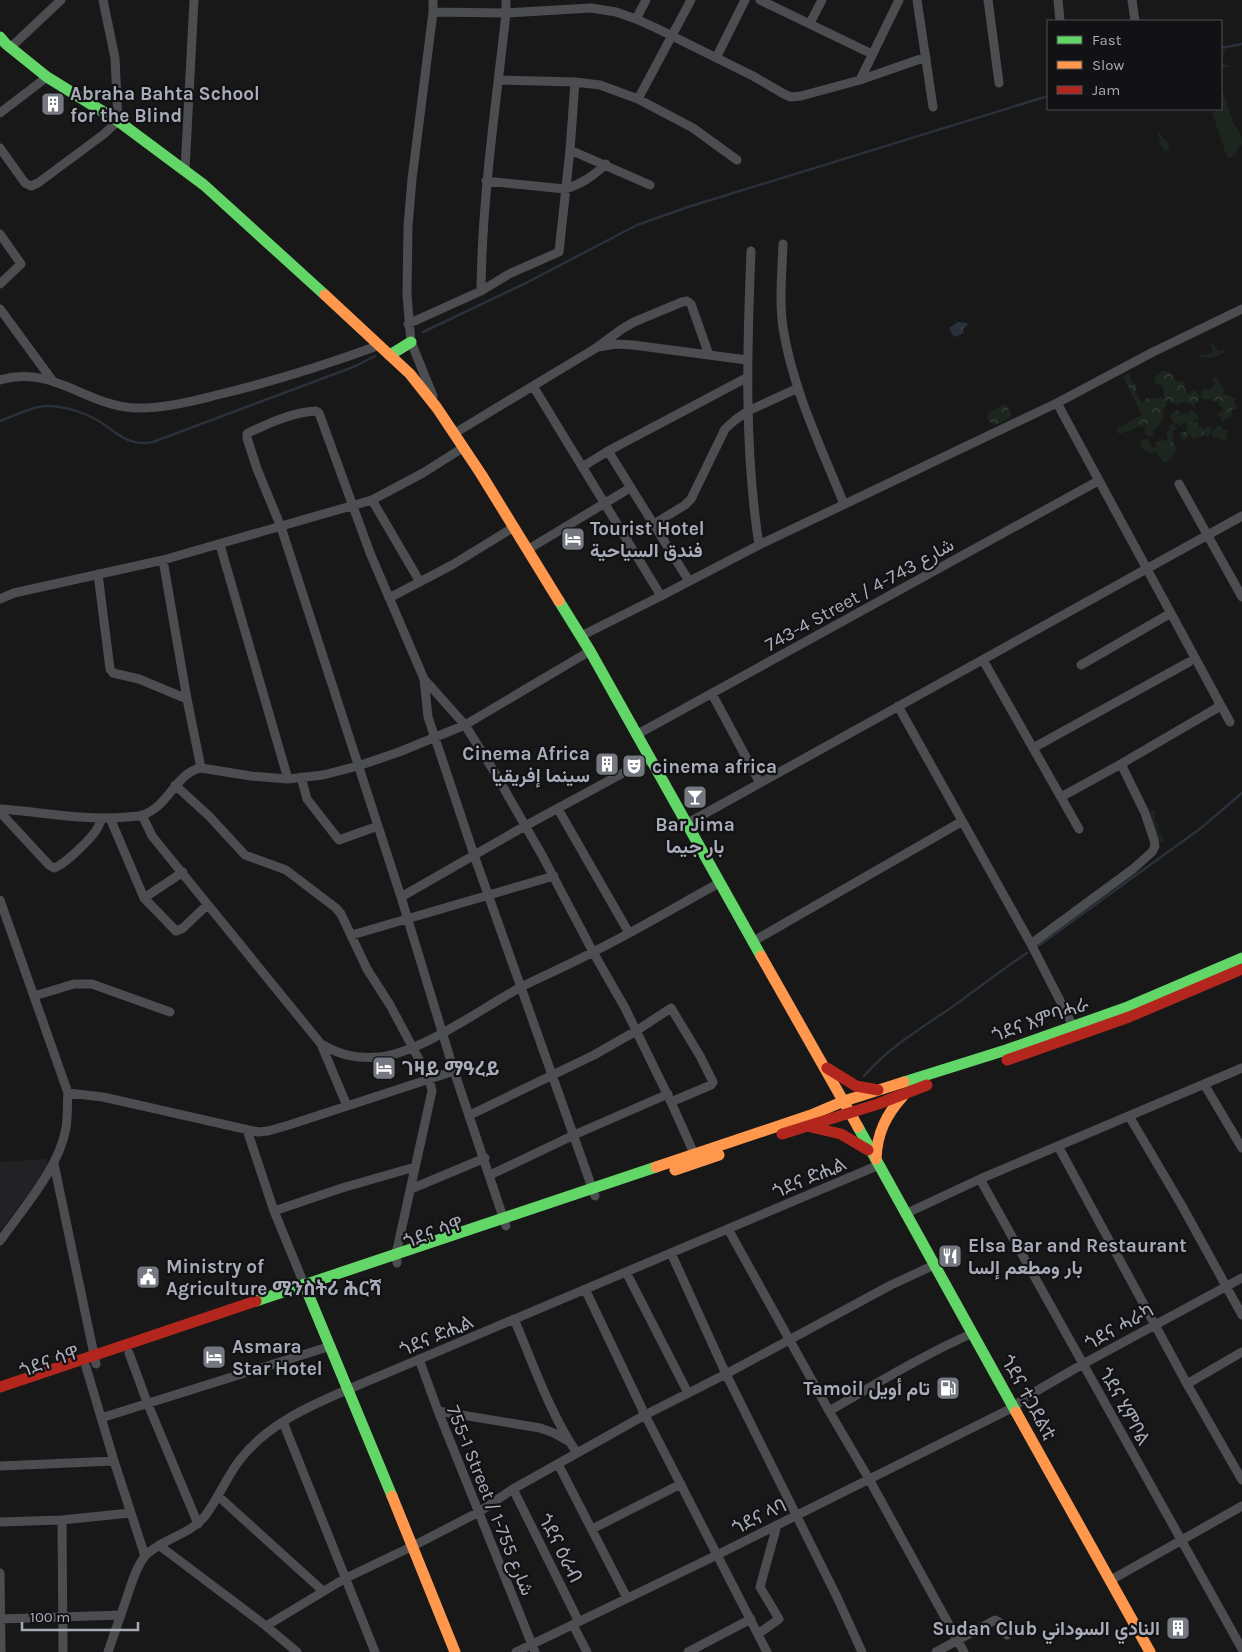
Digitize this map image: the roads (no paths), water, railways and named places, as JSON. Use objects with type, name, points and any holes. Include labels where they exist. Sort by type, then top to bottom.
[{"type":"main road","name":"ጎደና ተጋደልቲ","points":[[0,37],[10,48],[48,77],[118,121],[185,170],[255,230],[380,345],[419,385],[438,408],[590,651],[752,942],[826,1068],[1150,1652]]},
{"type":"main road","points":[[390,355],[411,342]]},
{"type":"main road","name":"ጎደና እምባሓራ","points":[[850,1113],[1076,1031],[1242,958]]},
{"type":"main road","name":"ጎደና እምባሓራ","points":[[844,1102],[1006,1050],[1129,1017],[1242,969]]},
{"type":"main road","points":[[826,1068],[856,1086],[881,1090]]},
{"type":"main road","points":[[826,1068],[829,1093],[827,1100],[809,1120],[848,1136],[876,1160]]},
{"type":"main road","points":[[876,1160],[876,1144],[881,1125],[890,1110],[906,1093]]},
{"type":"main road","name":"ጎደና ሳዋ","points":[[0,1396],[306,1289],[809,1120],[844,1102]]},
{"type":"main road","name":"ጎደና ሳዋ","points":[[809,1120],[850,1113]]},
{"type":"main road","points":[[306,1289],[349,1389],[455,1652]]},
{"type":"main road","name":"ጎደና ሳዋ","points":[[0,1387],[129,1353],[306,1289]]},
{"type":"street","points":[[10,48],[61,0]]},
{"type":"street","points":[[0,148],[25,183],[31,186],[38,183],[90,145],[118,121],[115,58],[103,0]]},
{"type":"street","points":[[185,170],[194,0]]},
{"type":"street","points":[[433,0],[408,226],[407,295],[411,342],[438,408]]},
{"type":"street","points":[[481,291],[482,233],[486,181],[499,80],[506,0]]},
{"type":"street","points":[[594,6],[605,0]]},
{"type":"street","points":[[636,19],[646,0]]},
{"type":"street","points":[[638,99],[691,0]]},
{"type":"street","points":[[716,58],[745,0]]},
{"type":"street","points":[[760,0],[872,54]]},
{"type":"street","points":[[810,24],[822,0]]},
{"type":"street","points":[[860,80],[899,0]]},
{"type":"street","points":[[917,0],[933,107]]},
{"type":"street","points":[[988,0],[999,83]]},
{"type":"street","points":[[1058,0],[1060,20]]},
{"type":"street","points":[[1132,0],[1135,20]]},
{"type":"street","points":[[433,12],[506,13],[548,5],[594,6],[636,19],[753,76],[784,94],[792,96],[808,94],[860,80],[926,57]]},
{"type":"street","points":[[0,113],[48,77]]},
{"type":"street","points":[[499,80],[575,82],[600,85],[638,99],[693,128],[737,160]]},
{"type":"street","points":[[408,324],[481,291],[509,274],[559,252],[575,82]]},
{"type":"street","points":[[570,150],[606,164],[650,185]]},
{"type":"street","points":[[486,181],[565,189],[578,185],[594,175],[606,164]]},
{"type":"street","points":[[0,234],[21,264],[0,284]]},
{"type":"street","points":[[783,244],[781,305],[790,365],[844,504]]},
{"type":"street","points":[[751,251],[747,360],[748,412],[750,482],[758,545]]},
{"type":"street","points":[[455,433],[596,348],[634,322],[687,301],[691,304],[708,355]]},
{"type":"street","points":[[0,309],[52,380]]},
{"type":"street","points":[[580,636],[758,545],[1056,403],[1153,352],[1242,309]]},
{"type":"street","points":[[596,348],[615,344],[633,345],[747,360]]},
{"type":"street","points":[[0,380],[17,376],[30,376],[52,380],[109,403],[131,408],[153,407],[183,403],[244,388],[300,372],[380,345]]},
{"type":"street","points":[[582,467],[608,451],[748,377]]},
{"type":"street","points":[[533,386],[661,596]]},
{"type":"street","points":[[654,524],[685,505],[690,499],[725,429],[748,412],[798,388]]},
{"type":"street","points":[[1056,403],[1230,722]]},
{"type":"street","points":[[505,1222],[485,1158],[454,1071],[378,826],[280,527],[257,469],[247,434],[294,415],[312,411],[319,413],[370,552],[424,680],[428,717],[474,855],[593,1192]]},
{"type":"street","points":[[0,599],[14,594],[220,545],[372,500],[424,473],[464,447]]},
{"type":"street","points":[[608,451],[689,581]]},
{"type":"street","name":"743-4 Street / شارع 743-4","points":[[636,735],[1098,481]]},
{"type":"street","points":[[1179,484],[1242,597]]},
{"type":"street","points":[[527,550],[630,488]]},
{"type":"street","points":[[372,500],[420,582]]},
{"type":"street","points":[[686,824],[1242,516]]},
{"type":"street","points":[[389,598],[514,527]]},
{"type":"street","points":[[220,545],[288,779]]},
{"type":"street","points":[[163,560],[201,768]]},
{"type":"street","points":[[98,574],[110,669],[113,673],[139,679],[187,699]]},
{"type":"street","points":[[1081,665],[1171,614]]},
{"type":"street","points":[[0,810],[106,818],[142,815],[164,802],[175,785],[189,773],[201,768],[251,776],[288,779],[323,775],[358,766],[465,725],[590,651]]},
{"type":"street","points":[[983,660],[1079,829]]},
{"type":"street","points":[[1033,748],[1189,662]]},
{"type":"street","points":[[424,680],[465,725],[554,876],[593,952],[608,975],[670,1098],[696,1158]]},
{"type":"street","points":[[712,694],[760,783]]},
{"type":"street","points":[[1061,797],[1218,708],[1219,702]]},
{"type":"street","points":[[898,706],[961,822],[1031,944],[1076,1031]]},
{"type":"street","points":[[401,897],[525,826],[650,759]]},
{"type":"street","points":[[1031,944],[1133,869],[1152,852],[1155,846],[1145,813],[1121,764]]},
{"type":"street","points":[[301,777],[308,799],[338,840],[378,826]]},
{"type":"street","points":[[175,785],[209,816],[245,855],[286,870],[336,908],[346,922],[367,969],[390,1005],[429,1078],[432,1091],[396,1259]]},
{"type":"street","points":[[558,809],[629,933]]},
{"type":"street","points":[[0,810],[54,868],[61,866],[67,861],[106,818]]},
{"type":"street","points":[[142,815],[152,836],[321,1044],[347,1106]]},
{"type":"street","points":[[106,818],[144,898],[176,931],[183,928],[208,904]]},
{"type":"street","points":[[752,942],[961,822]]},
{"type":"street","points":[[144,898],[183,872]]},
{"type":"street","points":[[352,935],[554,876]]},
{"type":"street","points":[[321,1044],[345,1056],[365,1057],[379,1057],[412,1047],[521,987],[629,933],[719,883]]},
{"type":"street","points":[[0,900],[68,1093],[66,1127],[62,1145],[54,1164],[0,1241]]},
{"type":"street","points":[[34,996],[74,984],[92,984],[170,1012]]},
{"type":"street","points":[[470,1116],[553,1076],[636,1031],[671,1008],[713,1079],[711,1085],[670,1098],[574,1135],[490,1175]]},
{"type":"street","points":[[906,1214],[980,1179],[1242,1068]]},
{"type":"street","points":[[68,1093],[102,1097],[258,1132],[268,1131],[454,1071]]},
{"type":"street","points":[[1204,1084],[1242,1148]]},
{"type":"street","points":[[1129,1116],[1242,1314]]},
{"type":"street","points":[[247,1130],[274,1211],[306,1289]]},
{"type":"street","points":[[1058,1146],[1187,1384],[1242,1480]]},
{"type":"street","points":[[411,1189],[485,1158]]},
{"type":"street","name":"ጎደና ድሒል","points":[[108,1652],[137,1570],[146,1556],[198,1524],[205,1517],[240,1459],[259,1439],[283,1422],[308,1407],[728,1229],[876,1160]]},
{"type":"street","points":[[54,1164],[101,1418],[130,1513],[146,1556]]},
{"type":"street","points":[[274,1211],[342,1188],[415,1167]]},
{"type":"street","name":"ጎደና ሂምቦል","points":[[980,1179],[1242,1649]]},
{"type":"street","points":[[728,1229],[964,1652]]},
{"type":"street","points":[[671,1253],[726,1374],[862,1652]]},
{"type":"street","points":[[266,1626],[344,1579],[479,1512],[513,1490],[645,1415],[726,1374],[891,1284],[934,1265]]},
{"type":"street","points":[[626,1272],[688,1393]]},
{"type":"street","name":"ጎደና ሓራካ","points":[[1014,1407],[1026,1397],[1083,1364],[1242,1278]]},
{"type":"street","points":[[585,1289],[645,1415],[767,1652]]},
{"type":"street","points":[[514,1319],[546,1394],[570,1442],[578,1453]]},
{"type":"street","points":[[829,1410],[902,1368],[973,1333]]},
{"type":"street","points":[[101,1418],[147,1402],[331,1346]]},
{"type":"street","points":[[1187,1384],[1242,1352]]},
{"type":"street","points":[[129,1353],[147,1402],[198,1524]]},
{"type":"street","name":"755-1 Street / شارع 755-1","points":[[419,1359],[533,1648]]},
{"type":"street","name":"ጎደና ላባ","points":[[516,1652],[533,1648],[576,1623],[1014,1407]]},
{"type":"street","points":[[438,1410],[540,1428],[570,1442]]},
{"type":"street","points":[[283,1422],[374,1652]]},
{"type":"street","points":[[0,1466],[114,1461]]},
{"type":"street","points":[[558,1464],[627,1598]]},
{"type":"street","points":[[592,1529],[681,1484]]},
{"type":"street","name":"ጎደና ዕራብ","points":[[513,1490],[576,1623],[587,1652]]},
{"type":"street","points":[[218,1496],[323,1591]]},
{"type":"street","points":[[1111,1580],[1242,1506]]},
{"type":"street","points":[[0,1522],[62,1520],[130,1513]]},
{"type":"street","points":[[62,1520],[63,1652]]},
{"type":"street","points":[[758,1634],[779,1619],[760,1587],[776,1526]]},
{"type":"street","points":[[160,1546],[266,1626],[297,1652]]},
{"type":"street","points":[[0,1573],[1,1652]]},
{"type":"street","points":[[0,1618],[121,1614]]},
{"type":"street","points":[[688,1652],[751,1620]]},
{"type":"street","points":[[936,1652],[995,1620],[999,1622],[1007,1635]]},
{"type":"water","points":[[958,322],[967,323],[968,325],[963,328],[964,333],[954,337],[949,328]]},
{"type":"waterway","points":[[1222,48],[1242,44]]},
{"type":"waterway","points":[[423,332],[526,283],[637,225],[688,207],[1047,96]]},
{"type":"waterway","points":[[0,421],[35,408],[45,406],[58,407],[91,417],[129,440],[144,443],[153,442],[356,366],[375,356]]},
{"type":"waterway","points":[[1038,946],[1201,828],[1242,793]]},
{"type":"waterway","points":[[864,1076],[896,1046],[1027,953]]},
{"type":"place","name":"Abraha Bahta School for the Blind","points":[[53,104]]},
{"type":"place","name":"Tourist Hotel فندق السياحية","points":[[573,539]]},
{"type":"place","name":"Cinema Africa سينما إفريقيا","points":[[607,764]]},
{"type":"place","name":"cinema africa","points":[[634,766]]},
{"type":"place","name":"Bar Jima بار جيما","points":[[695,797]]},
{"type":"place","name":"ገዛይ ማዓረይ","points":[[384,1068]]},
{"type":"place","name":"Elsa Bar and Restaurant بار ومطعم إلسا","points":[[950,1256]]},
{"type":"place","name":"Ministry of Agriculture ሚንስትሪ ሕርሻ","points":[[148,1277]]},
{"type":"place","name":"Asmara Star Hotel","points":[[214,1357]]},
{"type":"place","name":"Tamoil تام أويل","points":[[948,1388]]},
{"type":"place","name":"Sudan Club النادي السوداني","points":[[1178,1628]]}]
